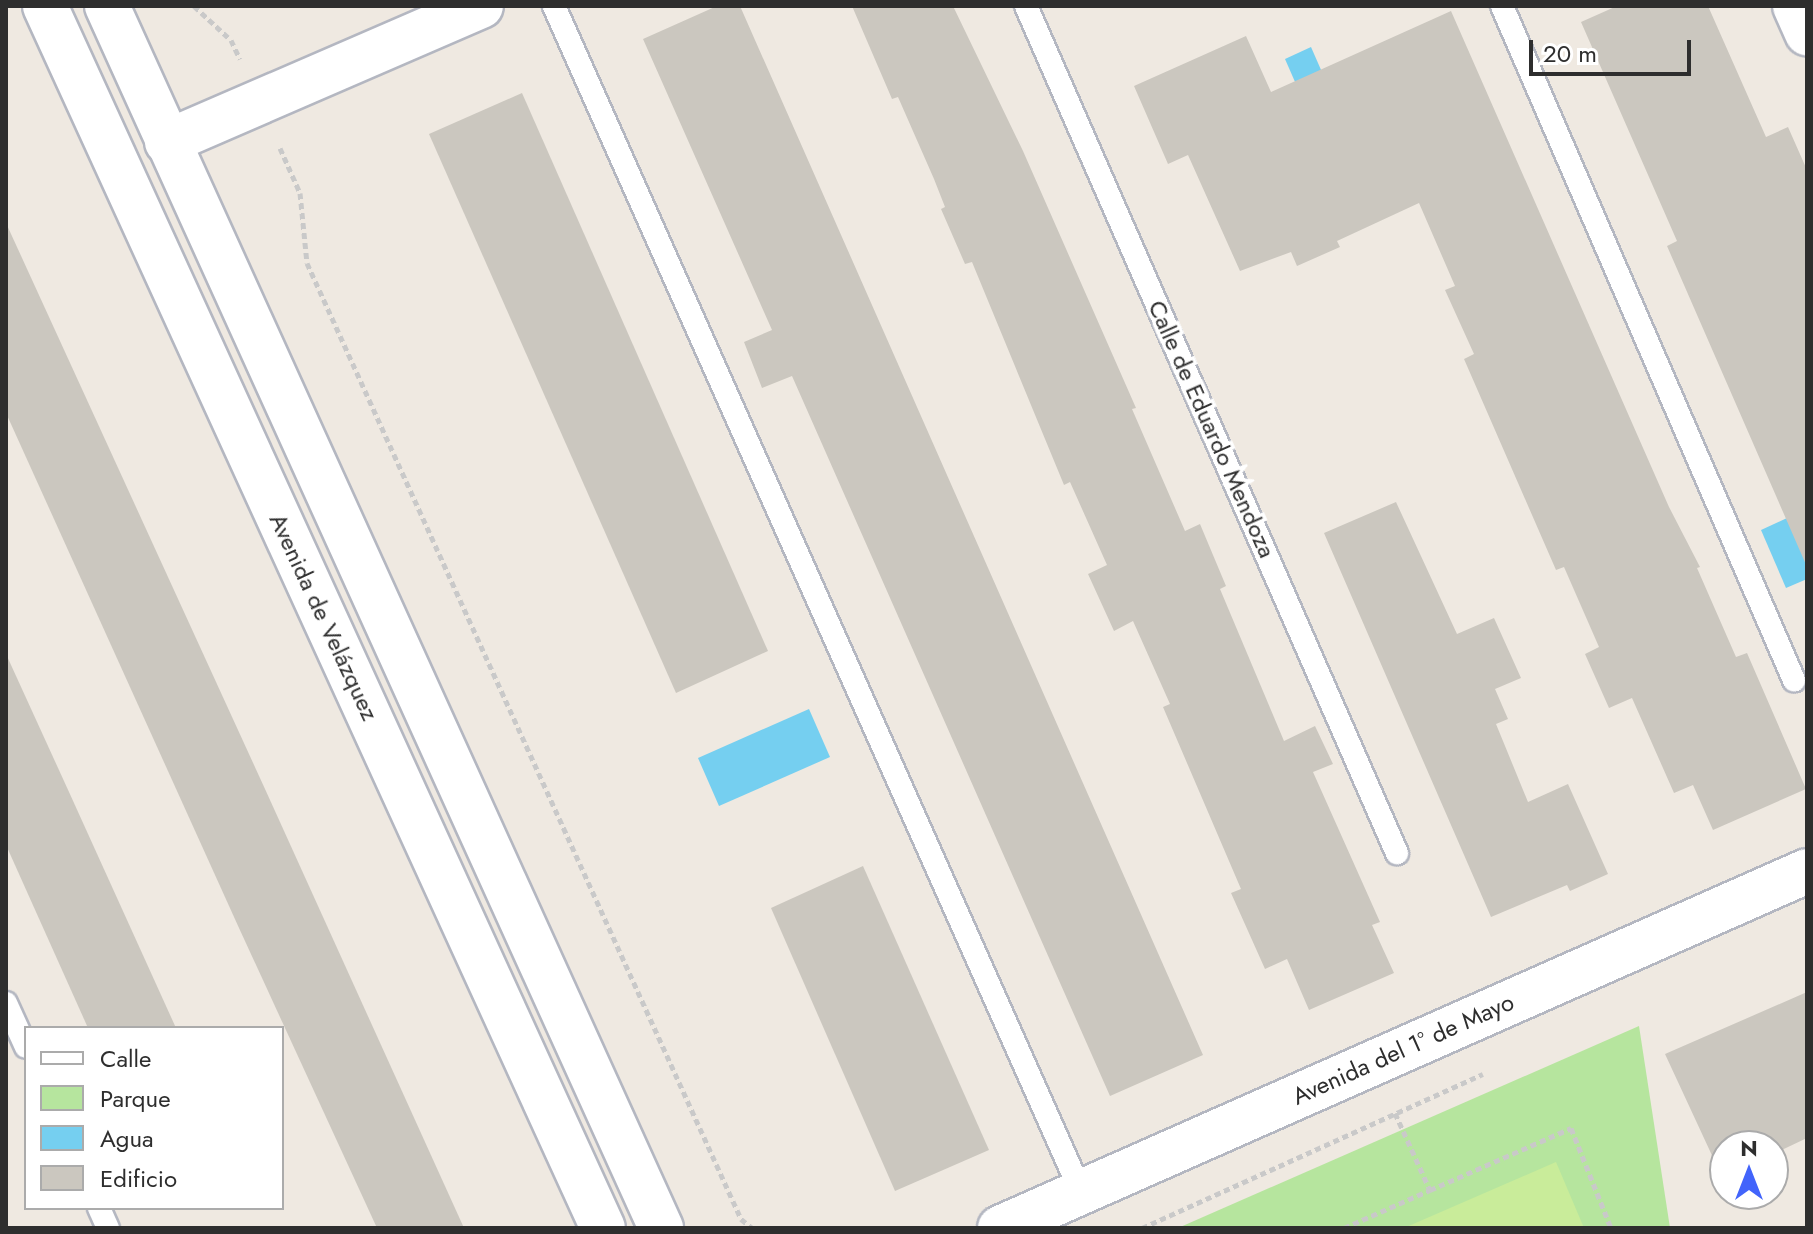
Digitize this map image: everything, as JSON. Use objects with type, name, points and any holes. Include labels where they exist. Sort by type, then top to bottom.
[{"type":"street","name":"Avenida de Velázquez","points":[[45,6],[603,1228]]},
{"type":"street","points":[[107,6],[661,1228]]},
{"type":"street","points":[[167,142],[481,6]]},
{"type":"street","points":[[1795,6],[1807,33]]},
{"type":"street","name":"Avenida del 1º de Mayo","points":[[1022,1224],[1081,1192],[1807,871]]},
{"type":"lane","points":[[554,6],[1081,1192]]},
{"type":"lane","name":"Calle de Eduardo Mendoza","points":[[1026,6],[1397,853]]},
{"type":"lane","points":[[1502,6],[1794,680]]},
{"type":"lane","points":[[6,1003],[24,1043]]},
{"type":"path","points":[[194,6],[231,40],[260,102],[300,193],[307,263],[741,1219],[752,1228]]},
{"type":"path","points":[[1142,1228],[1494,1069]]},
{"type":"path","points":[[1395,1113],[1430,1190]]},
{"type":"path","points":[[1344,1228],[1571,1128],[1611,1228]]},
{"type":"green space","points":[[1639,1026],[1670,1228],[1178,1228]]},
{"type":"green space","points":[[1556,1162],[1584,1228],[1404,1228]]},
{"type":"water","points":[[1311,47],[1339,111],[1313,123],[1285,59]]},
{"type":"water","points":[[1787,518],[1807,565],[1807,579],[1786,588],[1761,530]]},
{"type":"water","points":[[809,709],[830,757],[719,806],[698,758]]},
{"type":"building","points":[[717,6],[740,6],[1203,1055],[1110,1096],[792,376],[762,388],[744,342],[772,330],[643,39]]},
{"type":"building","points":[[852,6],[953,6],[1023,151],[1136,408],[1132,409],[1185,531],[1200,524],[1226,586],[1220,589],[1284,741],[1315,726],[1333,764],[1313,772],[1380,922],[1372,925],[1394,973],[1309,1010],[1287,959],[1265,969],[1231,893],[1241,889],[1163,707],[1170,704],[1133,621],[1114,631],[1088,574],[1107,565],[1070,482],[1064,485],[972,262],[965,264],[941,209],[945,207],[934,179],[898,97],[892,99]]},
{"type":"building","points":[[1617,6],[1708,6],[1766,137],[1788,127],[1807,170],[1807,567],[1667,246],[1677,241],[1581,22]]},
{"type":"building","points":[[1451,11],[1669,507],[1700,567],[1697,568],[1736,657],[1747,653],[1806,789],[1713,830],[1693,785],[1674,793],[1632,698],[1609,708],[1585,654],[1599,647],[1564,567],[1556,570],[1464,359],[1474,354],[1445,290],[1455,286],[1419,203],[1337,241],[1340,247],[1297,266],[1291,252],[1240,271],[1188,155],[1168,164],[1134,86],[1246,36],[1271,92]]},
{"type":"building","points":[[522,93],[768,651],[676,693],[429,134]]},
{"type":"building","points":[[6,223],[464,1228],[377,1228],[239,928],[6,413]]},
{"type":"building","points":[[1396,502],[1457,634],[1494,618],[1521,678],[1495,689],[1508,719],[1496,724],[1528,802],[1568,784],[1608,874],[1570,891],[1567,885],[1491,917],[1324,533]]},
{"type":"building","points":[[6,654],[175,1026],[87,1026],[6,845]]},
{"type":"building","points":[[863,866],[989,1150],[895,1191],[771,908]]},
{"type":"building","points":[[1807,992],[1807,1138],[1789,1146],[1789,1130],[1709,1130],[1709,1149],[1665,1054]]}]
